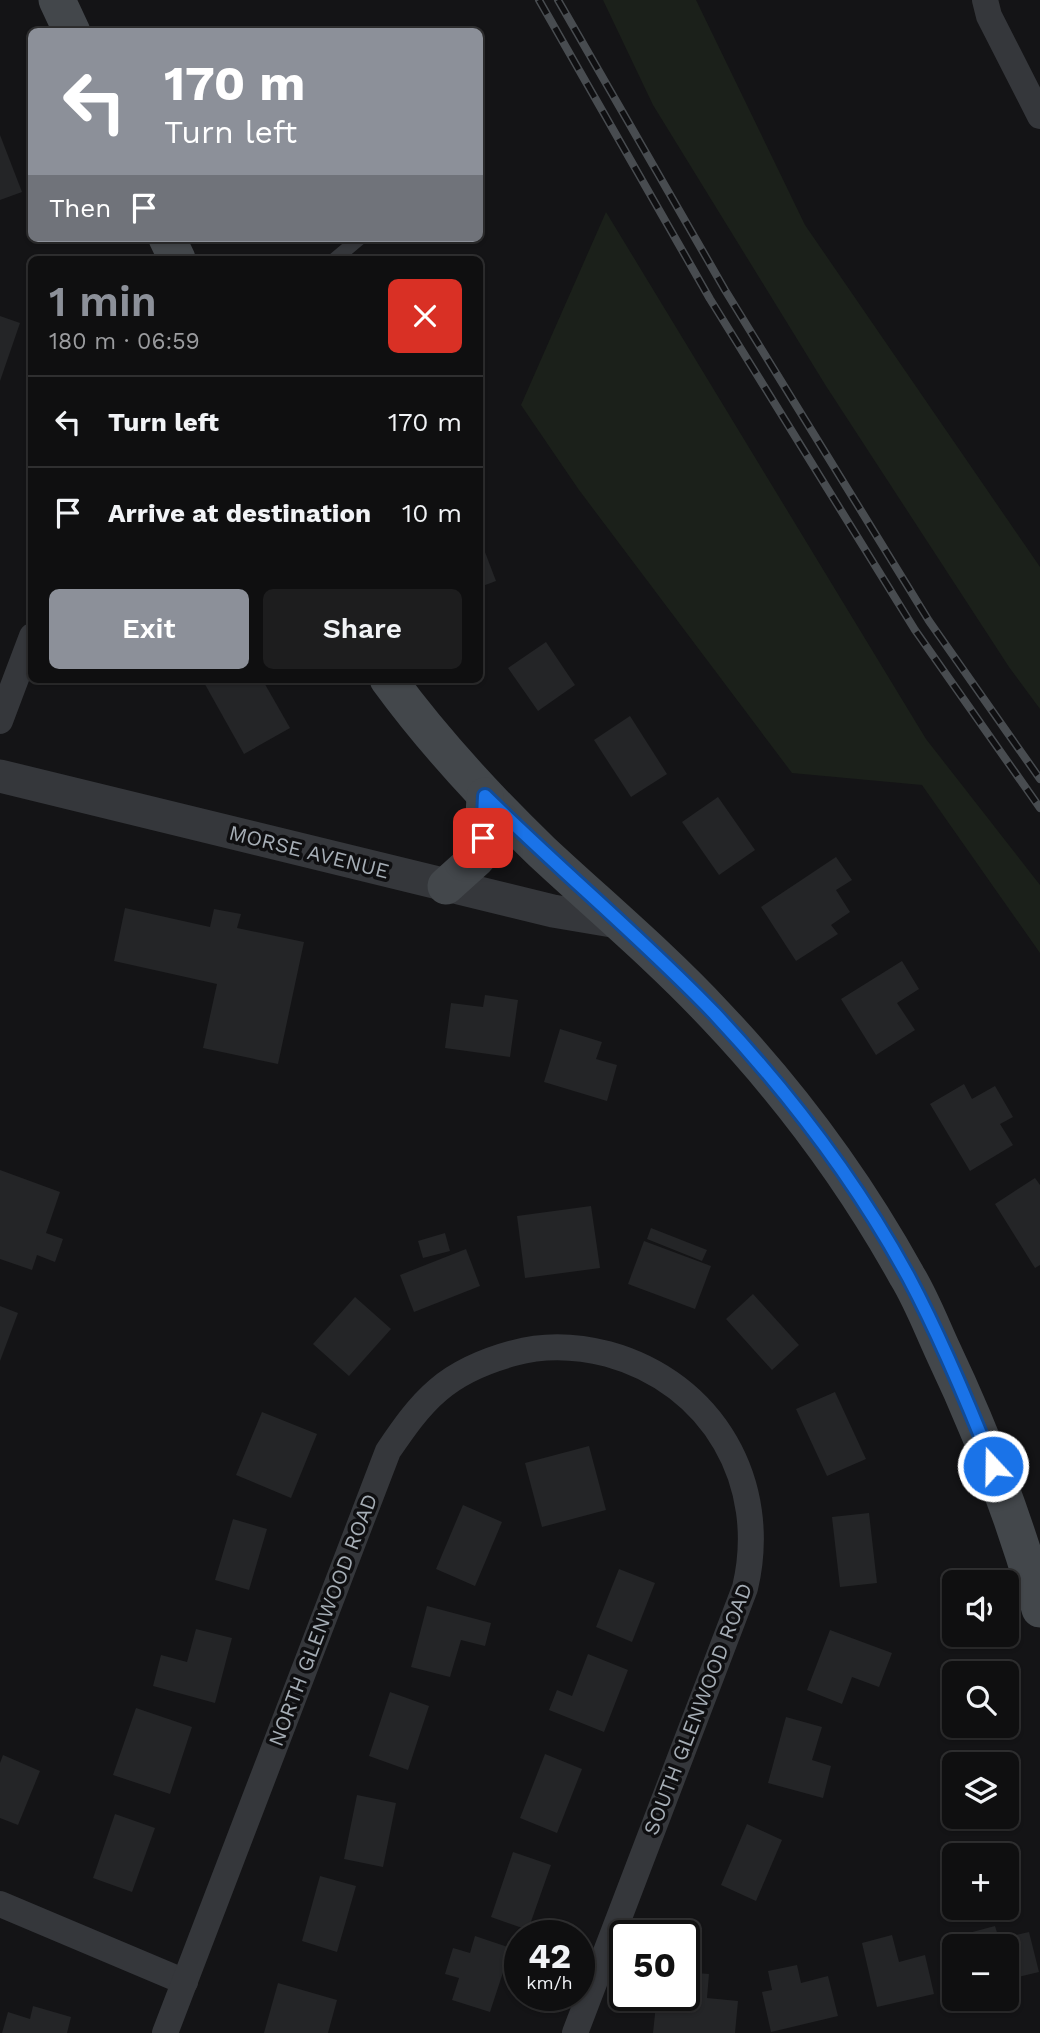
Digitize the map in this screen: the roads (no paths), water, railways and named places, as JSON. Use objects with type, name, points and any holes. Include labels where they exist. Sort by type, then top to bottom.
[{"type":"main road","points":[[57,0],[70,28]]},
{"type":"main road","points":[[391,683],[413,713],[485,796],[715,1015],[766,1072],[818,1139],[870,1214],[909,1278],[972,1412],[998,1479],[1040,1609]]},
{"type":"main road","points":[[446,886],[477,858],[483,838],[485,796]]},
{"type":"street","points":[[985,0],[993,25],[1040,116]]},
{"type":"street","points":[[0,721],[28,647]]},
{"type":"street","name":"MORSE AVENUE","points":[[0,776],[446,886],[553,911],[618,922]]},
{"type":"street","name":"NORTH GLENWOOD ROAD","points":[[166,2033],[388,1451],[411,1417],[439,1389],[491,1359],[530,1349],[570,1346],[610,1354]]},
{"type":"street","name":"SOUTH GLENWOOD ROAD","points":[[575,2033],[750,1569],[751,1529],[745,1489],[731,1451],[696,1403],[665,1377],[629,1359],[610,1354]]},
{"type":"street","points":[[0,1904],[185,1982]]},
{"type":"lane","points":[[339,256],[355,242]]},
{"type":"railway","points":[[539,0],[710,299],[915,630],[1040,808]]},
{"type":"railway","points":[[558,0],[725,290],[929,621],[1040,779]]}]
